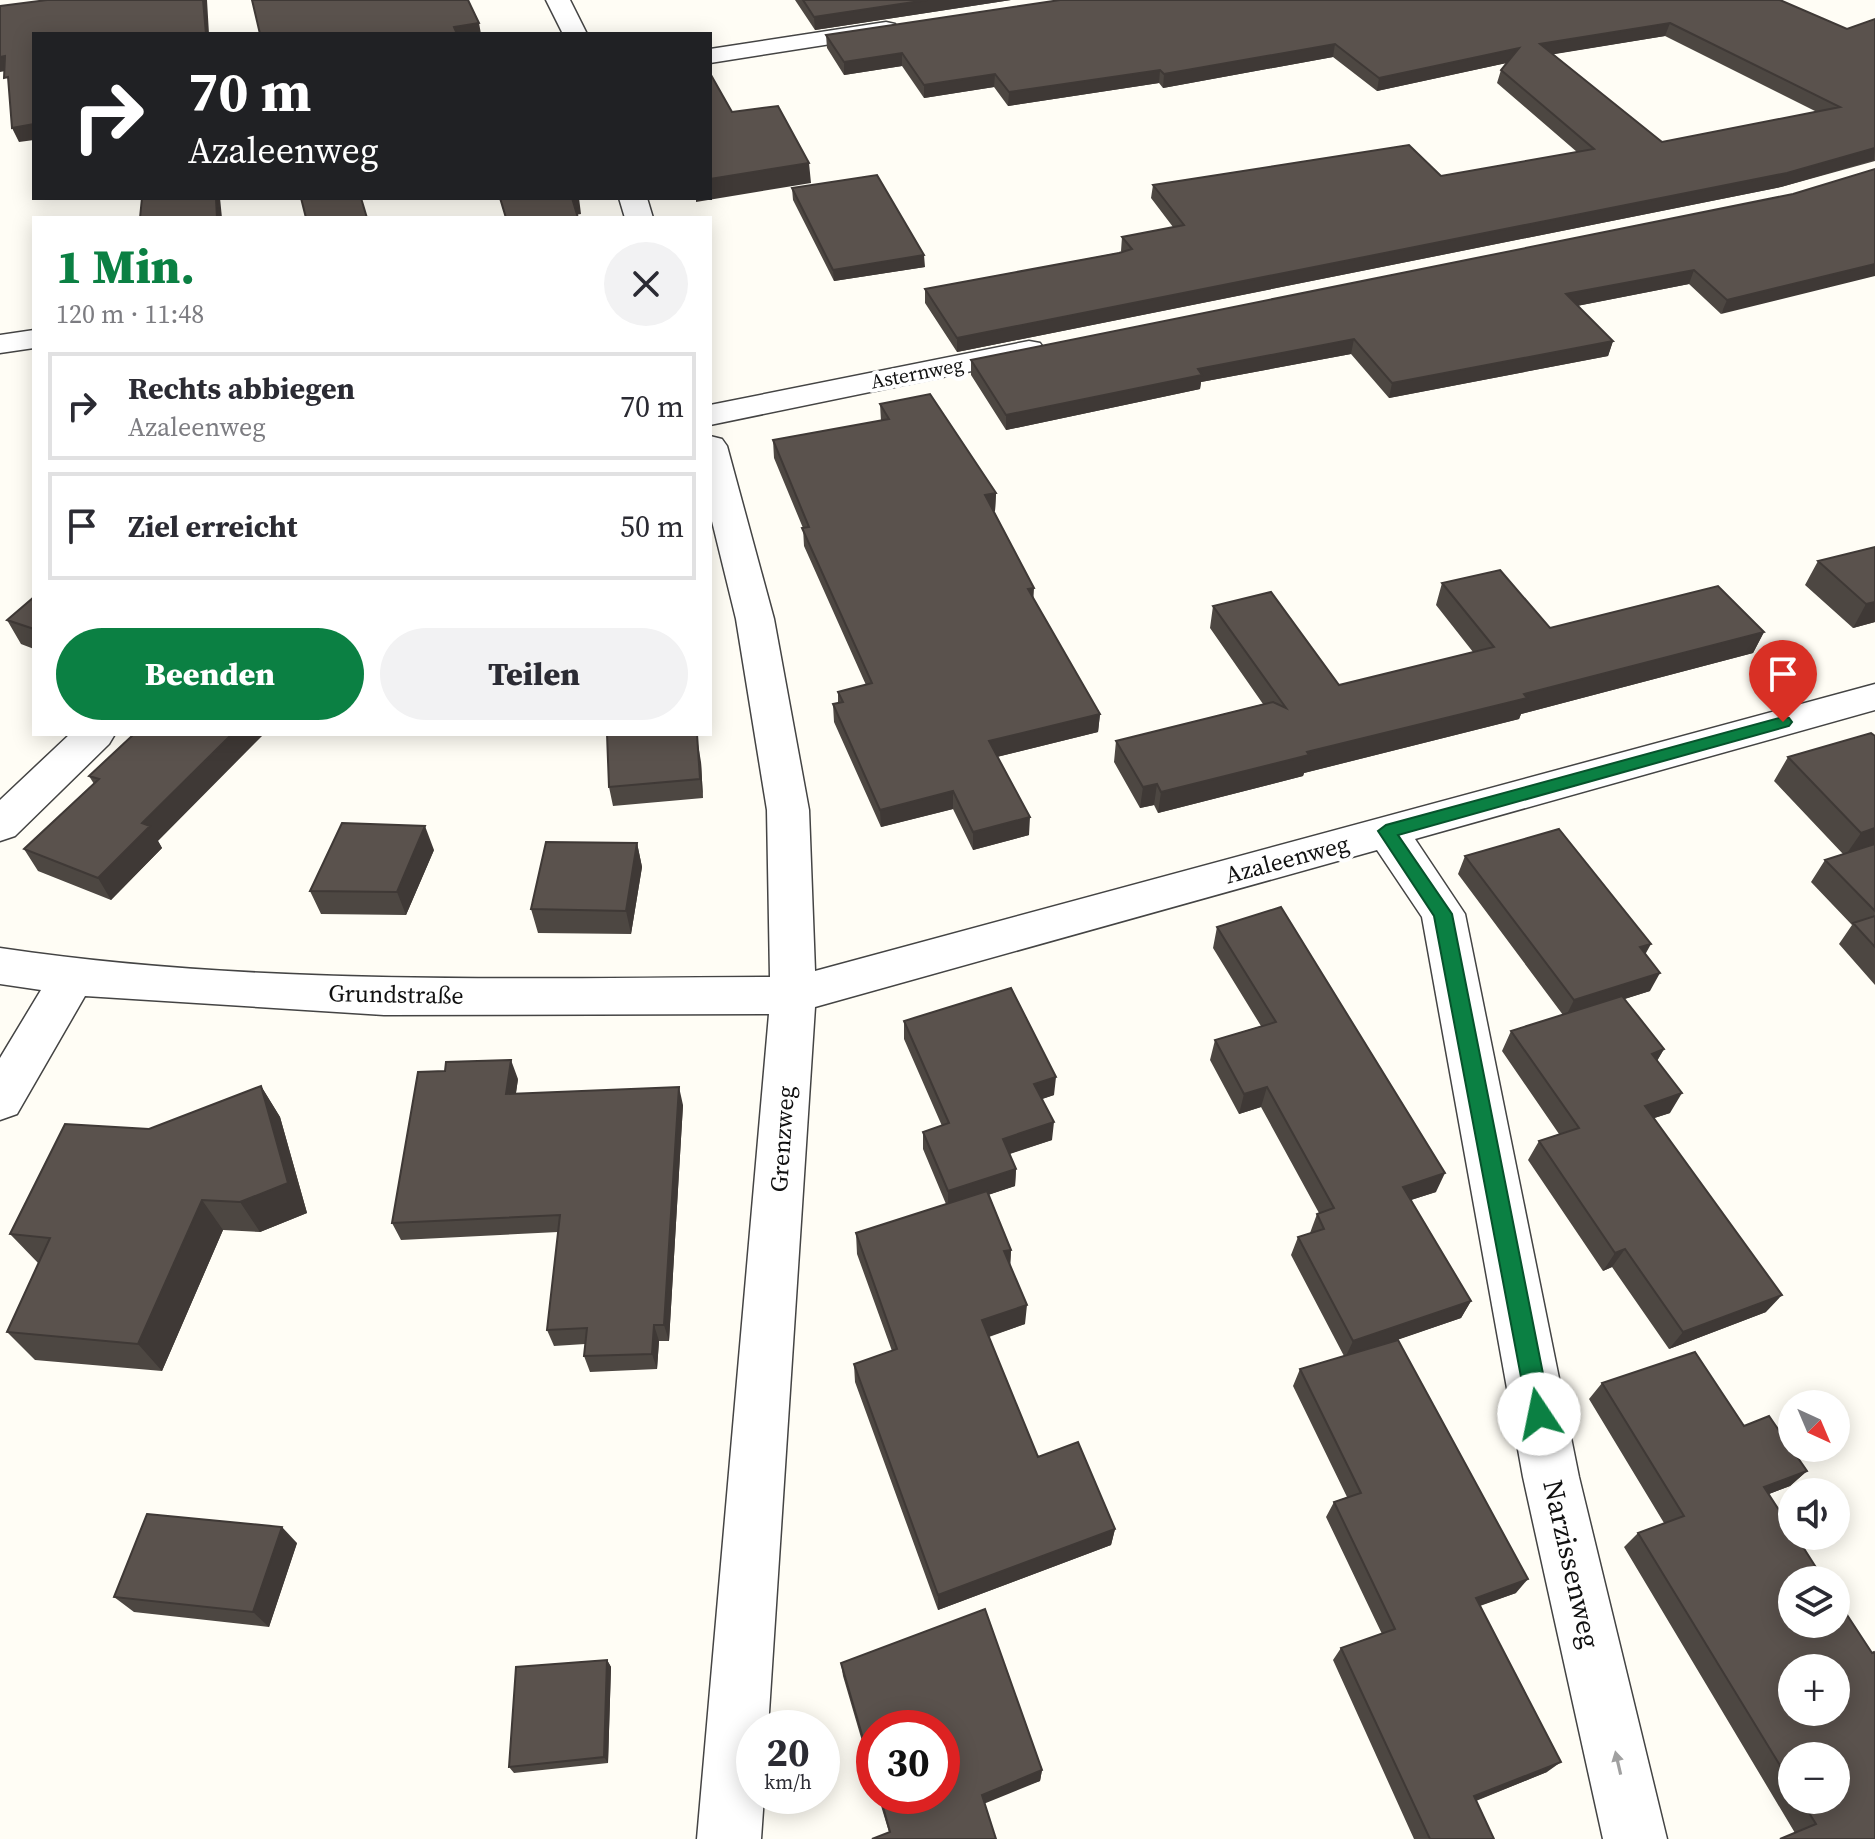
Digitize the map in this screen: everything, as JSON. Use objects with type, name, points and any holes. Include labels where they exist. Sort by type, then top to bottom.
[{"type":"street","points":[[558,0],[574,32]]},
{"type":"street","points":[[712,56],[909,26]]},
{"type":"street","points":[[0,344],[32,339]]},
{"type":"street","name":"Asternweg","points":[[712,415],[1053,345]]},
{"type":"street","name":"Grenzweg","points":[[712,454],[755,619],[788,810],[793,995],[729,1839]]},
{"type":"street","name":"Azaleenweg","points":[[793,995],[1875,697]]},
{"type":"street","points":[[0,825],[93,736]]},
{"type":"street","name":"Narzissenweg","points":[[1386,831],[1443,914],[1551,1477],[1635,1839]]},
{"type":"street","name":"Grundstraße","points":[[0,966],[73,977],[384,997],[793,995]]},
{"type":"street","points":[[0,1100],[73,977]]},
{"type":"building","points":[[47,0],[203,0],[206,32],[32,32],[32,124],[12,128],[8,77],[4,78],[5,56],[0,57],[0,6]]},
{"type":"building","points":[[252,0],[468,0],[479,23],[454,27],[456,32],[260,32]]},
{"type":"building","points":[[803,0],[927,0],[814,17]]},
{"type":"building","points":[[1060,0],[1780,0],[1847,29],[1875,19],[1875,148],[1787,173],[957,338],[925,289],[1119,253],[1132,249],[1122,237],[1184,225],[1153,185],[1409,145],[1441,176],[1594,149],[1501,70],[1519,48],[1379,78],[1335,44],[1164,74],[1160,70],[1009,92],[995,74],[924,85],[902,53],[844,62],[826,35]],"holes":[[[1670,23],[1840,107],[1662,142],[1540,44]]]},
{"type":"building","points":[[712,77],[732,112],[778,106],[809,163],[712,179]]},
{"type":"building","points":[[1875,169],[1875,264],[1727,300],[1694,270],[1566,294],[1613,341],[1392,383],[1354,339],[1198,369],[1202,375],[1006,415],[971,360],[1793,194]]},
{"type":"building","points":[[877,175],[924,255],[833,270],[792,188]]},
{"type":"building","points":[[142,200],[216,200],[217,216],[140,216]]},
{"type":"building","points":[[302,200],[362,200],[366,216],[306,216]]},
{"type":"building","points":[[501,200],[573,200],[577,216],[505,216]]},
{"type":"building","points":[[930,394],[996,493],[985,495],[1034,588],[1028,589],[1100,714],[989,741],[1030,817],[973,832],[953,791],[880,810],[833,704],[843,702],[838,692],[872,683],[802,528],[809,527],[773,440],[889,419],[880,404]]},
{"type":"building","points":[[1875,547],[1875,602],[1866,604],[1818,561]]},
{"type":"building","points":[[1500,570],[1550,628],[1718,586],[1764,632],[1524,694],[1527,698],[1307,752],[1309,755],[1161,792],[1157,784],[1143,787],[1116,741],[1273,702],[1286,708],[1213,606],[1271,592],[1339,685],[1494,647],[1442,583]]},
{"type":"building","points":[[32,599],[32,628],[7,620]]},
{"type":"building","points":[[1871,733],[1875,736],[1875,828],[1861,833],[1788,757]]},
{"type":"building","points":[[132,736],[230,736],[142,823],[150,826],[98,878],[24,849],[99,779],[89,776]]},
{"type":"building","points":[[607,736],[697,736],[700,779],[609,787]]},
{"type":"building","points":[[342,823],[425,826],[397,892],[310,891]]},
{"type":"building","points":[[1559,829],[1651,944],[1640,947],[1660,973],[1574,1000],[1465,856]]},
{"type":"building","points":[[546,842],[637,843],[626,911],[531,909]]},
{"type":"building","points":[[1875,844],[1875,911],[1825,860]]},
{"type":"building","points":[[1281,907],[1445,1173],[1403,1187],[1471,1301],[1353,1341],[1298,1237],[1324,1229],[1317,1214],[1334,1208],[1267,1087],[1244,1094],[1215,1040],[1276,1022],[1217,927]]},
{"type":"building","points":[[1875,916],[1875,947],[1853,923]]},
{"type":"building","points":[[1011,988],[1056,1077],[1034,1084],[1054,1122],[1003,1139],[1016,1169],[948,1191],[923,1132],[949,1123],[904,1021]]},
{"type":"building","points":[[1622,996],[1664,1049],[1652,1054],[1682,1093],[1645,1106],[1782,1295],[1683,1332],[1625,1249],[1615,1253],[1539,1141],[1579,1128],[1511,1031]]},
{"type":"building","points":[[511,1060],[506,1094],[679,1087],[664,1325],[654,1325],[652,1354],[584,1356],[587,1328],[547,1330],[560,1215],[392,1223],[418,1072],[445,1071],[446,1062]]},
{"type":"building","points":[[261,1086],[288,1183],[240,1202],[202,1200],[138,1344],[7,1332],[50,1238],[10,1234],[65,1124],[149,1129]]},
{"type":"building","points":[[987,1191],[1011,1250],[1004,1251],[1027,1305],[982,1320],[1038,1457],[1078,1442],[1115,1529],[938,1595],[854,1364],[897,1349],[856,1233]]},
{"type":"building","points":[[1398,1340],[1528,1579],[1476,1598],[1561,1762],[1474,1796],[1494,1839],[1430,1839],[1341,1648],[1395,1629],[1334,1502],[1361,1493],[1300,1369]]},
{"type":"building","points":[[1695,1352],[1744,1426],[1769,1416],[1778,1429],[1778,1462],[1801,1462],[1807,1471],[1778,1478],[1778,1482],[1764,1487],[1778,1508],[1778,1550],[1805,1550],[1815,1566],[1778,1566],[1778,1638],[1850,1638],[1850,1619],[1875,1654],[1875,1839],[1780,1839],[1816,1824],[1810,1814],[1850,1814],[1850,1742],[1778,1742],[1778,1762],[1638,1533],[1684,1516],[1602,1383]]},
{"type":"building","points":[[147,1514],[282,1527],[253,1612],[114,1597]]},
{"type":"building","points":[[985,1609],[1042,1770],[982,1795],[996,1839],[872,1839],[890,1832],[885,1814],[960,1814],[960,1710],[856,1710],[856,1714],[841,1663]]},
{"type":"building","points":[[607,1660],[604,1757],[509,1767],[516,1667]]},
{"type":"route","points":[[1539,1414],[1443,914],[1386,831],[1783,722]]}]
